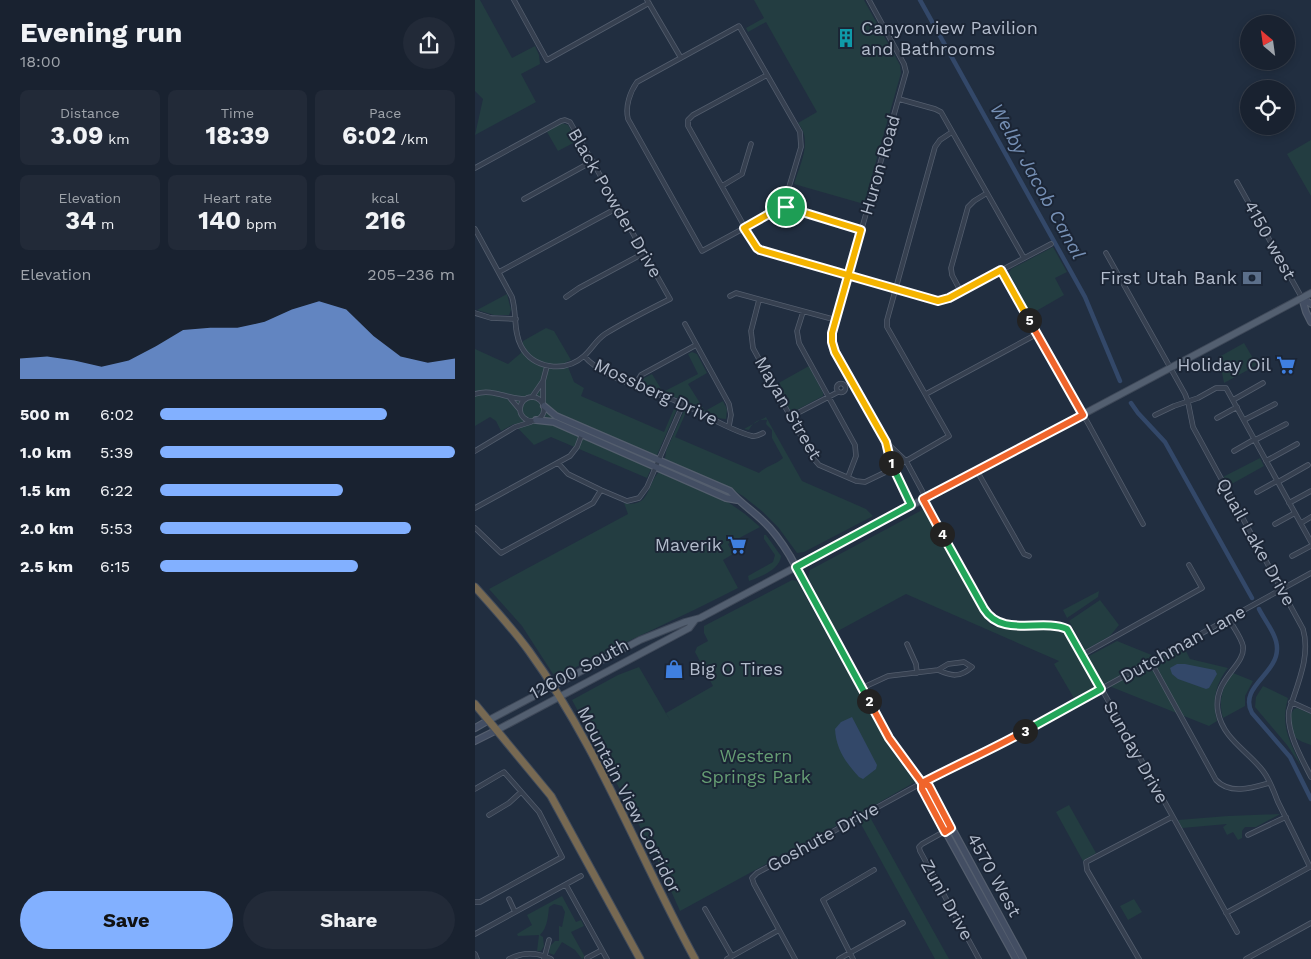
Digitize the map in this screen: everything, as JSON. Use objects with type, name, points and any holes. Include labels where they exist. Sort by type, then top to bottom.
[{"type":"highway","name":"Mountain View Corridor","points":[[475,587],[530,652],[559,697],[605,778],[662,899],[695,959]]},
{"type":"highway","points":[[475,704],[551,796],[640,959]]},
{"type":"main road","name":"12600 South","points":[[475,728],[640,640],[685,622],[695,620],[1311,293]]},
{"type":"main road","name":"4150 west","points":[[1302,298],[1311,304]]},
{"type":"main road","name":"4150 west","points":[[1302,298],[1311,322]]},
{"type":"main road","points":[[544,405],[556,416],[658,464]]},
{"type":"main road","points":[[535,421],[554,422],[658,464]]},
{"type":"main road","name":"4570 West","points":[[658,464],[730,492],[737,500],[765,522],[776,535],[796,567],[889,738],[922,783],[929,786],[1023,959]]},
{"type":"main road","name":"12600 South","points":[[475,741],[689,628],[695,620]]},
{"type":"main road","name":"4570 West","points":[[922,783],[922,789],[1015,959]]},
{"type":"street","points":[[514,0],[547,60],[648,1],[681,58]]},
{"type":"street","name":"Huron Road","points":[[869,0],[905,68],[899,99],[835,320],[832,342],[835,352],[886,442],[892,468],[911,505]]},
{"type":"street","points":[[739,26],[800,132],[802,140],[783,206],[702,251],[628,119],[627,112],[630,96],[637,82],[681,58],[739,26]]},
{"type":"street","points":[[767,75],[688,120],[688,126],[744,228],[760,250],[943,301],[1051,244]]},
{"type":"street","points":[[899,99],[941,112],[1024,258]]},
{"type":"street","name":"Black Powder Drive","points":[[475,168],[565,120],[572,124],[670,299],[607,333],[595,342],[584,356]]},
{"type":"street","points":[[952,132],[940,140],[935,147],[895,289],[887,320],[887,328],[926,394],[1037,334]]},
{"type":"street","points":[[721,186],[742,174],[751,144]]},
{"type":"street","points":[[524,199],[593,161]]},
{"type":"street","name":"4150 west","points":[[1237,182],[1302,298]]},
{"type":"street","points":[[961,292],[951,268],[969,207],[974,201],[987,193]]},
{"type":"street","points":[[783,206],[861,230]]},
{"type":"street","points":[[499,272],[619,207]]},
{"type":"street","points":[[475,229],[512,297],[519,340],[527,355],[547,366],[567,366],[584,356]]},
{"type":"street","points":[[566,297],[644,253]]},
{"type":"street","name":"Quail Lake Drive","points":[[1106,254],[1188,402],[1195,431],[1301,624],[1306,644],[1305,658],[1288,716],[1290,729],[1311,776]]},
{"type":"street","points":[[1001,270],[1143,524]]},
{"type":"street","points":[[729,296],[737,293],[835,320]]},
{"type":"street","name":"Mayan Street","points":[[759,300],[751,331],[753,348],[813,458],[819,465],[847,478],[865,482],[949,436],[926,394]]},
{"type":"street","points":[[803,312],[797,331],[799,343],[855,445],[856,456],[847,478]]},
{"type":"street","points":[[475,313],[491,318],[515,319]]},
{"type":"street","points":[[685,324],[729,404],[731,415],[729,426]]},
{"type":"street","points":[[635,385],[639,377],[696,345]]},
{"type":"street","name":"Mossberg Drive","points":[[584,356],[597,368],[683,404],[729,426],[753,436],[763,433]]},
{"type":"street","points":[[475,450],[515,427],[535,421],[543,413],[543,381],[547,366]]},
{"type":"street","points":[[515,427],[521,413],[522,403],[529,398],[543,381]]},
{"type":"street","points":[[790,417],[827,396],[830,392],[837,390],[843,392],[845,386],[852,382]]},
{"type":"street","points":[[1233,400],[1263,383]]},
{"type":"street","points":[[1155,416],[1174,406],[1188,402],[1221,387],[1227,390],[1311,544],[1292,556]]},
{"type":"street","points":[[475,394],[491,392],[510,398],[539,399],[544,405]]},
{"type":"street","points":[[510,398],[527,420],[535,421]]},
{"type":"street","points":[[558,463],[568,474],[627,501],[633,500],[643,494],[658,464],[683,404]]},
{"type":"street","points":[[1244,420],[1275,404]]},
{"type":"street","points":[[1217,418],[1237,407]]},
{"type":"street","points":[[1235,451],[1286,424]]},
{"type":"street","points":[[475,508],[570,456],[575,451],[582,434]]},
{"type":"street","name":"Huron Road","points":[[886,442],[906,461],[925,498]]},
{"type":"street","points":[[1266,461],[1297,444]]},
{"type":"street","points":[[1257,492],[1309,465]]},
{"type":"street","points":[[977,471],[1024,554],[1029,556]]},
{"type":"street","points":[[475,528],[501,553],[593,503],[601,490]]},
{"type":"street","points":[[1289,503],[1311,491]]},
{"type":"street","name":"Sunday Drive","points":[[925,498],[984,609],[992,619],[1003,624],[1065,628],[1072,635],[1237,932]]},
{"type":"street","points":[[1275,524],[1295,513]]},
{"type":"street","points":[[1301,523],[1311,517]]},
{"type":"street","points":[[1082,654],[1202,588],[1189,565]]},
{"type":"street","name":"Dutchman Lane","points":[[922,783],[992,749],[1311,573]]},
{"type":"street","points":[[1226,913],[1310,867],[1264,772],[1225,731],[1219,718],[1219,693],[1226,676],[1241,657],[1243,651],[1241,642],[1229,619]]},
{"type":"street","points":[[907,644],[913,656],[917,673]]},
{"type":"street","points":[[861,688],[888,676],[937,670],[948,664],[964,662],[972,667],[965,674],[949,675],[937,670]]},
{"type":"street","points":[[1151,662],[1216,780],[1221,785],[1233,789],[1253,788],[1269,782]]},
{"type":"street","points":[[1291,702],[1311,711]]},
{"type":"street","points":[[475,789],[504,772],[539,812],[562,857],[480,902],[475,902]]},
{"type":"street","name":"Goshute Drive","points":[[795,959],[754,884],[753,878],[757,873],[922,783]]},
{"type":"street","points":[[489,815],[509,803],[521,792]]},
{"type":"street","points":[[1139,959],[1087,870],[1086,862],[1172,816]]},
{"type":"street","points":[[1248,835],[1286,817]]},
{"type":"street","name":"Zuni Drive","points":[[951,828],[919,847],[979,959]]},
{"type":"street","points":[[853,959],[823,900],[874,870]]},
{"type":"street","points":[[475,934],[581,876]]},
{"type":"street","points":[[565,885],[607,959]]},
{"type":"street","points":[[509,899],[515,912]]},
{"type":"street","points":[[705,909],[732,956]]},
{"type":"street","points":[[839,959],[903,923]]},
{"type":"street","points":[[1246,959],[1311,923]]},
{"type":"street","points":[[727,959],[779,930]]},
{"type":"street","points":[[544,957],[549,940]]},
{"type":"street","points":[[587,958],[602,950]]},
{"type":"street","points":[[475,954],[477,959]]},
{"type":"street","points":[[509,959],[526,954],[551,959]]},
{"type":"green space","points":[[475,0],[480,0],[512,58],[535,46],[540,64],[521,74],[536,102],[475,135],[483,99],[475,91]]},
{"type":"green space","points":[[754,0],[864,0],[900,65],[901,73],[864,204],[794,184],[805,145],[805,137],[798,123],[817,112],[766,22],[748,32],[746,28],[764,18]]},
{"type":"green space","points":[[562,123],[568,125],[577,141],[558,151],[547,132]]},
{"type":"green space","points":[[1311,140],[1311,196],[1287,154]]},
{"type":"green space","points":[[1053,247],[1067,272],[1055,278],[1064,295],[1031,314],[1009,273],[1011,269]]},
{"type":"green space","points":[[507,294],[511,310],[509,315],[494,315],[477,310]]},
{"type":"green space","points":[[546,328],[554,331],[571,360],[566,362],[574,382],[584,388],[581,396],[664,432],[676,404],[677,409],[647,478],[551,437],[534,445],[514,424],[501,431],[496,421],[490,417],[475,426],[475,349],[508,364],[521,353],[523,341]]},
{"type":"green space","points":[[1244,343],[1257,365],[1224,383],[1219,357]]},
{"type":"green space","points":[[692,352],[697,354],[707,373],[688,384],[705,411],[723,401],[727,409],[726,419],[708,414],[642,383],[644,378],[652,374],[663,392],[698,374],[688,354]]},
{"type":"green space","points":[[809,366],[823,396],[793,412],[790,411],[775,385]]},
{"type":"green space","points":[[687,410],[675,437],[759,473],[783,458],[772,438],[772,430],[766,424],[767,420],[760,420],[766,417],[802,481],[866,509],[873,516],[804,552],[797,553],[778,527],[743,496],[665,459],[666,451],[684,411]]},
{"type":"green space","points":[[753,424],[749,430],[744,429]]},
{"type":"green space","points":[[1260,458],[1264,466],[1228,486],[1223,477]]},
{"type":"green space","points":[[659,472],[725,500],[760,527],[728,544],[733,554],[723,560],[738,588],[561,675],[560,673],[553,674],[522,626],[489,589],[628,514],[624,503],[633,504],[644,499]]},
{"type":"green space","points":[[924,509],[988,622],[992,626],[998,627],[1054,630],[1065,634],[1095,681],[1095,687],[1092,690],[1075,700],[1054,664],[1059,661],[906,594],[836,632],[808,577],[810,570]]},
{"type":"green space","points":[[764,535],[766,535],[781,556],[780,561],[774,569],[749,581],[748,576],[773,562],[775,555],[764,539]]},
{"type":"green space","name":"Western Springs Park","points":[[792,580],[797,581],[889,747],[915,782],[866,810],[949,959],[935,959],[856,815],[680,911],[654,853],[572,700],[618,675],[639,667],[671,722],[666,713],[713,686],[695,652],[697,647],[708,641],[704,633],[704,626]]},
{"type":"green space","points":[[1099,591],[1098,597],[1067,618],[1063,610]]},
{"type":"green space","points":[[1100,600],[1119,625],[1110,636],[1085,650],[1069,621]]},
{"type":"green space","points":[[1117,641],[1154,656],[1168,648],[1172,654],[1184,647],[1190,659],[1228,668],[1217,687],[1215,707],[1217,721],[1209,726],[1099,682],[1087,657]]},
{"type":"green space","points":[[1233,673],[1253,681],[1245,696],[1245,706],[1223,718],[1222,694]]},
{"type":"green space","points":[[1263,686],[1288,698],[1285,718],[1287,734],[1301,766],[1287,745],[1255,707],[1256,697]]},
{"type":"green space","points":[[1297,708],[1311,714],[1311,745],[1297,739],[1292,731],[1291,715],[1294,709]]},
{"type":"green space","points":[[1069,805],[1096,853],[1083,861],[1056,812]]},
{"type":"green space","points":[[1280,814],[1256,827],[1245,827],[1242,831],[1242,838],[1238,840],[1233,832],[1227,835],[1223,827],[1227,824],[1182,828],[1178,820],[1228,816]]},
{"type":"green space","points":[[562,896],[576,922],[581,920],[584,926],[571,932],[585,957],[582,959],[575,950],[562,942],[554,955],[549,953],[550,946],[555,941],[559,941],[559,926],[562,927],[565,912],[562,906],[554,904],[549,907],[546,925],[540,935],[543,937],[544,946],[541,951],[537,951],[539,935],[518,936],[517,934],[532,925],[527,915]]},
{"type":"green space","points":[[1134,899],[1142,912],[1128,920],[1120,906]]},
{"type":"water","points":[[1177,664],[1215,670],[1217,674],[1209,688],[1206,689],[1178,679],[1172,674],[1170,668]]},
{"type":"water","points":[[852,717],[877,765],[876,769],[863,779],[859,777],[846,761],[837,743],[835,729],[841,722]]},
{"type":"waterway","name":"Welby Jacob Canal","points":[[920,0],[1085,297],[1120,381]]},
{"type":"waterway","name":"Welby Jacob Canal","points":[[1131,403],[1165,442],[1252,598]]},
{"type":"waterway","name":"Welby Jacob Canal","points":[[1259,609],[1273,633],[1277,648],[1276,657],[1254,688],[1249,704],[1252,713],[1290,757],[1311,799]]},
{"type":"place","name":"Canyonview Pavilion and Bathrooms","points":[[846,38]]},
{"type":"place","name":"First Utah Bank","points":[[1252,278]]},
{"type":"place","name":"Holiday Oil","points":[[1286,365]]},
{"type":"place","name":"Maverik","points":[[737,545]]},
{"type":"place","name":"Big O Tires","points":[[674,669]]},
{"type":"route","points":[[786,207],[783,206],[773,211],[744,228],[760,250],[843,275],[848,276],[900,290],[938,301],[943,301],[1001,270],[1083,415],[923,499],[988,615],[1003,624],[1053,626],[1067,629],[1101,689],[979,756],[922,783],[929,786],[951,828],[945,832],[922,789],[922,783],[889,738],[796,567],[911,505],[892,468],[886,442],[835,352],[832,342],[835,320],[848,276],[861,230],[786,207]]}]
